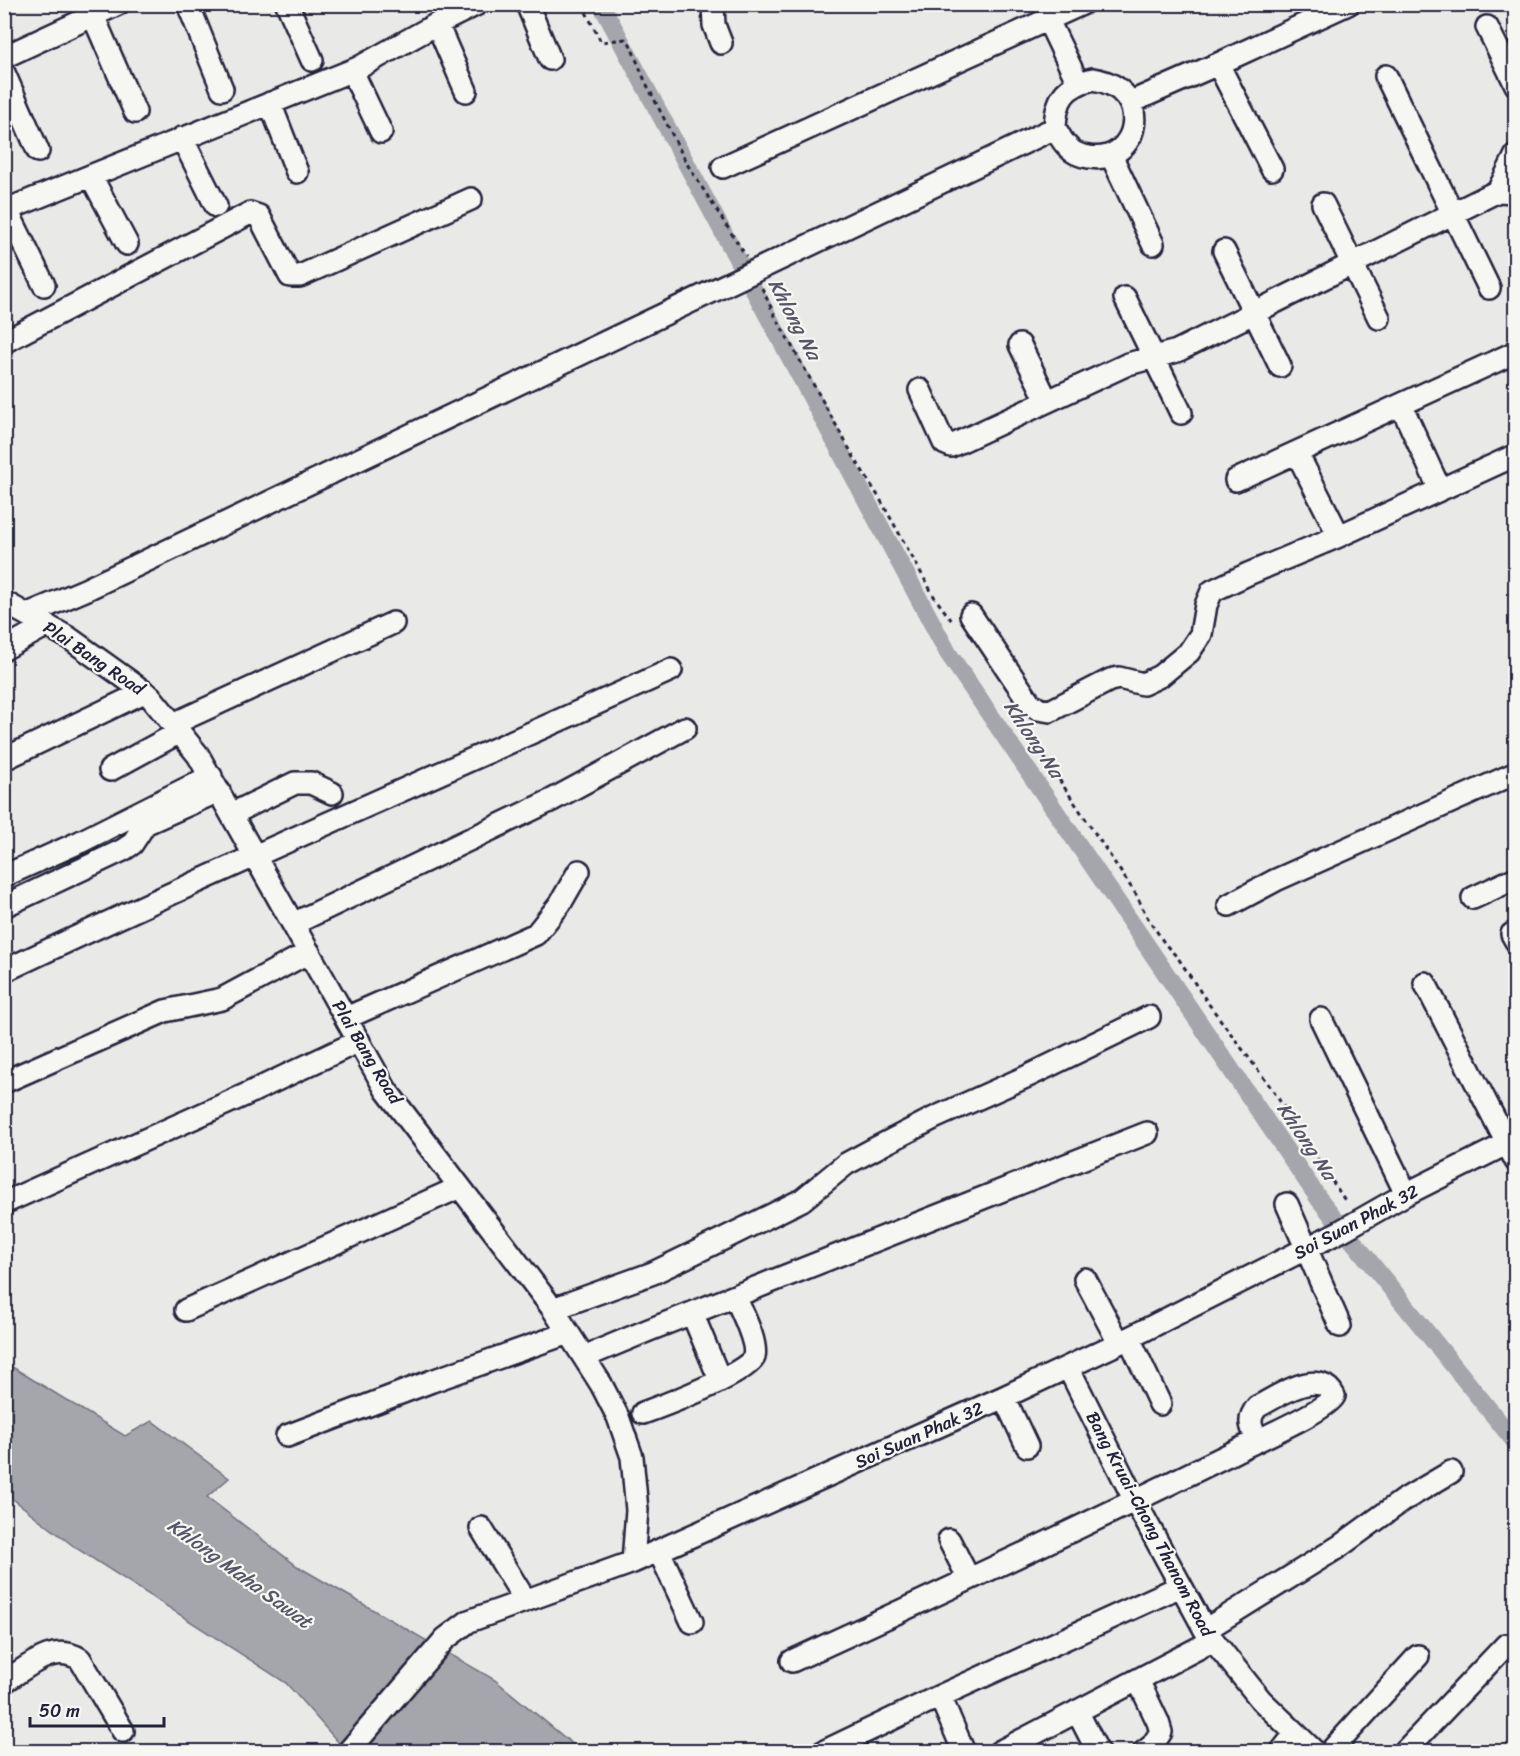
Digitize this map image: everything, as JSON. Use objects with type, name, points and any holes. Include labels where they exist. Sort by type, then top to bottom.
[{"type":"street","points":[[4,57],[91,10],[118,4]]},
{"type":"street","points":[[188,4],[222,89]]},
{"type":"street","points":[[287,4],[312,60]]},
{"type":"street","points":[[44,285],[5,208],[91,176],[352,70],[477,4]]},
{"type":"street","points":[[527,4],[550,58]]},
{"type":"street","points":[[713,4],[714,25],[721,44]]},
{"type":"street","points":[[723,166],[1082,4]]},
{"type":"street","points":[[1131,102],[1348,4]]},
{"type":"street","points":[[91,10],[135,112]]},
{"type":"street","points":[[1048,20],[1078,83]]},
{"type":"street","points":[[437,24],[466,91]]},
{"type":"street","points":[[1487,27],[1515,85]]},
{"type":"street","points":[[1218,64],[1272,169]]},
{"type":"street","points":[[352,70],[381,132]]},
{"type":"street","points":[[4,73],[38,151]]},
{"type":"street","points":[[1386,75],[1489,288]]},
{"type":"street","points":[[1093,79],[1108,81],[1121,90],[1131,102],[1134,117],[1132,132],[1124,146],[1111,154],[1096,158],[1081,156],[1068,148],[1055,128],[1057,105],[1065,92],[1078,83],[1093,79]]},
{"type":"street","points":[[270,103],[297,172]]},
{"type":"street","points":[[28,614],[85,590],[1055,128]]},
{"type":"street","points":[[182,138],[216,206]]},
{"type":"street","points":[[1111,154],[1153,244]]},
{"type":"street","points":[[920,390],[944,443],[951,446],[1128,364],[1177,351],[1452,213],[1507,191],[1515,155]]},
{"type":"street","points":[[91,176],[127,244]]},
{"type":"street","points":[[4,342],[250,213],[259,216],[290,276],[300,276],[471,199]]},
{"type":"street","points":[[1323,204],[1379,318]]},
{"type":"street","points":[[1224,251],[1280,366]]},
{"type":"street","points":[[1125,298],[1180,413]]},
{"type":"street","points":[[1020,345],[1047,401]]},
{"type":"street","points":[[1236,480],[1515,352]]},
{"type":"street","points":[[1401,405],[1440,490]]},
{"type":"street","points":[[1297,453],[1339,536]]},
{"type":"street","points":[[963,620],[1030,703],[1038,709],[1050,711],[1110,680],[1119,678],[1143,684],[1160,676],[1189,652],[1201,634],[1206,605],[1212,591],[1248,573],[1339,536],[1515,455]]},
{"type":"street","name":"Plai Bang Road","points":[[4,602],[69,638],[150,696],[198,755],[386,1090],[553,1309],[601,1384],[618,1417],[632,1457],[637,1510],[633,1562]]},
{"type":"street","points":[[110,770],[176,728],[393,623]]},
{"type":"street","points":[[4,649],[47,625]]},
{"type":"street","points":[[4,971],[255,855],[671,670]]},
{"type":"street","points":[[4,759],[144,692]]},
{"type":"street","points":[[293,924],[552,800],[685,728]]},
{"type":"street","points":[[1229,904],[1276,880],[1515,773]]},
{"type":"street","points":[[232,814],[295,783],[310,783],[332,793]]},
{"type":"street","points":[[4,876],[215,784]]},
{"type":"street","points":[[4,906],[123,850],[132,844],[145,824],[215,784]]},
{"type":"street","points":[[346,1018],[536,934],[560,904],[579,870]]},
{"type":"street","points":[[1473,898],[1515,878]]},
{"type":"street","points":[[4,1082],[165,1011],[222,999],[309,952]]},
{"type":"street","points":[[1425,983],[1512,1148]]},
{"type":"street","points":[[553,1309],[653,1273],[725,1238],[801,1200],[846,1164],[874,1149],[934,1118],[1001,1089],[1149,1017]]},
{"type":"street","points":[[1321,1019],[1406,1194]]},
{"type":"street","points":[[4,1203],[359,1041]]},
{"type":"street","points":[[584,1357],[1147,1133]]},
{"type":"street","name":"Soi Suan Phak 32","points":[[348,1752],[445,1639],[469,1621],[633,1562],[1004,1397],[1348,1228],[1406,1194],[1512,1148]]},
{"type":"street","points":[[186,1310],[460,1187]]},
{"type":"street","points":[[1287,1204],[1340,1326]]},
{"type":"street","points":[[1085,1279],[1124,1340],[1160,1404]]},
{"type":"street","points":[[643,1413],[720,1380],[750,1364],[754,1357],[755,1346],[735,1296]]},
{"type":"street","points":[[692,1313],[720,1380]]},
{"type":"street","points":[[286,1436],[568,1333]]},
{"type":"street","name":"Bang Kruai-Chong Thanom Road","points":[[1068,1367],[1135,1501],[1208,1636],[1261,1700],[1315,1752]]},
{"type":"street","points":[[1004,1397],[1027,1446]]},
{"type":"street","points":[[792,1660],[1135,1501],[1257,1440]]},
{"type":"street","points":[[999,1752],[1039,1742],[1077,1711],[1138,1680],[1208,1636],[1402,1501],[1451,1472]]},
{"type":"street","points":[[481,1528],[525,1600]]},
{"type":"street","points":[[949,1540],[969,1579]]},
{"type":"street","points":[[659,1551],[692,1622]]},
{"type":"street","points":[[833,1749],[940,1696],[1181,1587]]},
{"type":"street","points":[[1404,1752],[1506,1645]]},
{"type":"street","points":[[4,1682],[49,1654],[70,1653],[80,1659],[123,1731]]},
{"type":"street","points":[[1330,1752],[1418,1656]]},
{"type":"street","points":[[1138,1680],[1161,1732],[1152,1746],[1144,1752]]},
{"type":"street","points":[[940,1696],[964,1752]]},
{"type":"street","points":[[1077,1711],[1098,1752]]},
{"type":"street","points":[[1281,1752],[1295,1734]]},
{"type":"path","points":[[582,4],[601,42],[625,39],[630,44],[645,81],[687,164],[753,270],[803,368],[935,598],[963,620]]},
{"type":"path","points":[[1018,719],[1033,737],[1137,896],[1165,944],[1178,958],[1208,1003],[1272,1089],[1346,1202]]},
{"type":"water","name":"Khlong Maha Sawat","points":[[4,1362],[125,1436],[152,1421],[229,1478],[207,1497],[297,1566],[495,1680],[581,1751],[346,1751],[286,1683],[76,1548],[5,1493]]},
{"type":"waterway","name":"Khlong Na","points":[[601,4],[948,653],[1319,1199],[1516,1443]]}]
